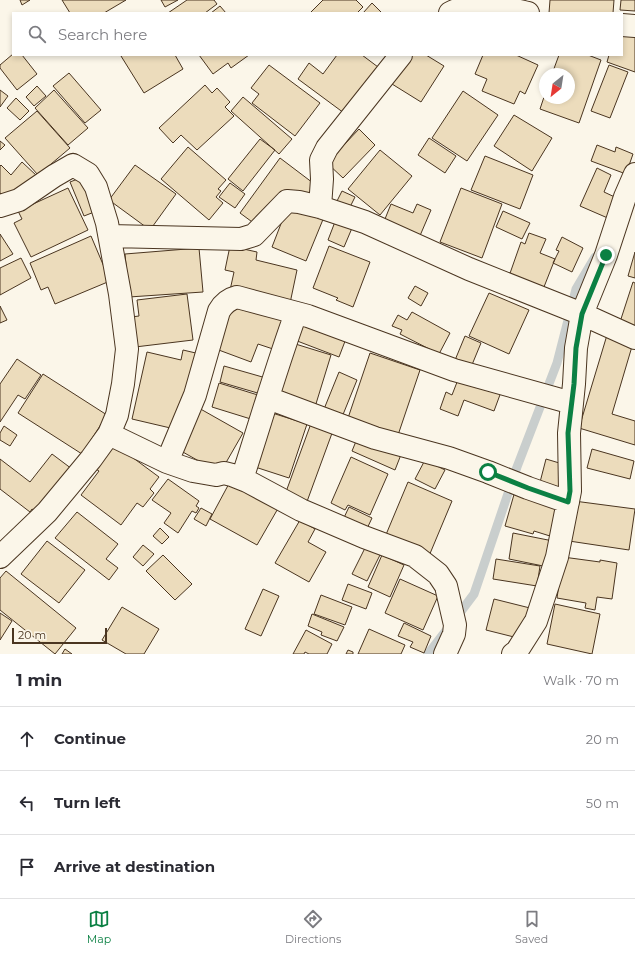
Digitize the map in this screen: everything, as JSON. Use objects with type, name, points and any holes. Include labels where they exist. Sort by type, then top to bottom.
[{"type":"street","points":[[452,12],[458,9],[480,5],[524,12]]},
{"type":"street","points":[[623,25],[635,26]]},
{"type":"street","points":[[320,206],[322,179],[321,160],[327,148],[400,56]]},
{"type":"street","points":[[0,206],[19,200],[73,165],[88,174],[96,187],[110,236],[120,294],[127,349],[123,384],[117,415],[108,434],[91,459],[47,512],[0,557]]},
{"type":"street","points":[[517,653],[536,621],[557,557],[568,502],[570,491],[568,433],[574,384],[576,348],[582,314],[606,255],[625,197],[635,174]]},
{"type":"street","points":[[110,236],[241,239],[254,235],[287,201],[320,206],[365,222],[469,269],[582,314],[635,338]]},
{"type":"street","points":[[168,462],[195,395],[216,320],[222,306],[231,298],[237,297],[296,313],[454,370],[572,403]]},
{"type":"street","points":[[242,479],[280,357],[296,313]]},
{"type":"street","points":[[268,398],[375,438],[448,458],[568,502]]},
{"type":"street","points":[[108,434],[168,462],[193,471],[216,475],[224,473],[242,479],[301,510],[364,537],[415,556],[438,574],[446,586],[455,625],[454,634],[445,654]]},
{"type":"building","points":[[20,0],[30,0],[22,5]]},
{"type":"building","points":[[62,0],[126,0],[106,12],[69,12]]},
{"type":"building","points":[[161,0],[178,0],[165,7]]},
{"type":"building","points":[[187,0],[214,0],[217,4],[206,12],[169,12]]},
{"type":"building","points":[[323,0],[356,0],[363,7],[358,12],[311,12]]},
{"type":"building","points":[[550,0],[614,0],[613,12],[549,12]]},
{"type":"building","points":[[621,0],[635,0],[635,11],[620,10]]},
{"type":"building","points":[[372,3],[381,12],[364,12]]},
{"type":"building","points":[[220,6],[225,12],[212,12]]},
{"type":"building","points":[[623,30],[635,35],[635,72],[607,62],[609,56],[623,56]]},
{"type":"building","points":[[12,55],[23,56],[37,74],[17,90],[0,68],[0,65]]},
{"type":"building","points":[[121,56],[176,56],[183,69],[144,93]]},
{"type":"building","points":[[200,56],[248,56],[231,68],[228,63],[213,74]]},
{"type":"building","points":[[336,56],[363,56],[378,67],[344,113],[298,79],[309,63],[323,74]]},
{"type":"building","points":[[409,56],[428,56],[444,66],[421,102],[392,84]]},
{"type":"building","points":[[483,56],[518,56],[538,65],[525,94],[520,91],[514,104],[482,91],[487,79],[475,74]]},
{"type":"building","points":[[559,56],[591,56],[601,60],[579,123],[540,109],[542,104],[575,104],[575,68],[554,68]]},
{"type":"building","points":[[269,65],[320,103],[295,136],[252,103],[259,94],[251,88]]},
{"type":"building","points":[[609,65],[628,72],[610,118],[591,111]]},
{"type":"building","points":[[69,73],[101,110],[85,123],[53,86]]},
{"type":"building","points":[[205,85],[212,93],[217,88],[230,102],[225,107],[234,116],[197,150],[181,135],[173,143],[159,128]]},
{"type":"building","points":[[37,86],[46,96],[34,106],[26,97]]},
{"type":"building","points":[[0,90],[8,96],[0,107]]},
{"type":"building","points":[[54,90],[88,128],[68,145],[35,108]]},
{"type":"building","points":[[463,91],[498,115],[467,161],[432,138]]},
{"type":"building","points":[[243,97],[292,139],[279,154],[231,111]]},
{"type":"building","points":[[16,98],[29,111],[20,120],[7,108]]},
{"type":"building","points":[[37,111],[70,148],[38,175],[5,138]]},
{"type":"building","points":[[514,115],[552,138],[532,171],[494,146]]},
{"type":"building","points":[[359,129],[375,145],[343,178],[327,163]]},
{"type":"building","points":[[429,138],[456,156],[445,173],[418,155]]},
{"type":"building","points":[[260,139],[275,150],[243,191],[228,179]]},
{"type":"building","points":[[0,141],[5,145],[0,150]]},
{"type":"building","points":[[597,145],[615,152],[616,147],[633,154],[626,174],[591,161]]},
{"type":"building","points":[[188,147],[226,180],[218,189],[221,191],[216,197],[223,203],[209,220],[161,179]]},
{"type":"building","points":[[380,150],[412,176],[380,215],[348,189]]},
{"type":"building","points":[[485,156],[533,175],[520,209],[471,190]]},
{"type":"building","points":[[280,158],[317,186],[307,199],[259,227],[240,213]]},
{"type":"building","points":[[22,162],[37,176],[9,201],[0,193],[0,166],[1,165],[11,175]]},
{"type":"building","points":[[135,165],[176,194],[150,230],[109,200]]},
{"type":"building","points":[[597,168],[611,175],[604,192],[619,199],[610,219],[580,206]]},
{"type":"building","points":[[88,175],[102,209],[84,216],[70,182]]},
{"type":"building","points":[[230,183],[245,194],[235,208],[219,197]]},
{"type":"building","points":[[68,188],[88,230],[31,257],[14,223],[22,219],[18,211]]},
{"type":"building","points":[[461,188],[502,204],[482,258],[440,242]]},
{"type":"building","points":[[342,191],[355,197],[347,213],[334,207]]},
{"type":"building","points":[[289,203],[324,217],[306,261],[272,247]]},
{"type":"building","points":[[391,204],[413,213],[417,204],[431,210],[419,238],[383,224]]},
{"type":"building","points":[[503,211],[530,223],[522,239],[496,227]]},
{"type":"building","points":[[338,214],[355,221],[344,247],[328,240]]},
{"type":"building","points":[[529,233],[546,239],[540,253],[555,259],[542,292],[508,279],[521,242],[525,244]]},
{"type":"building","points":[[0,234],[13,254],[0,261]]},
{"type":"building","points":[[91,236],[110,281],[55,304],[48,287],[41,290],[30,263]]},
{"type":"building","points":[[562,237],[583,248],[572,272],[553,263],[559,251],[556,250]]},
{"type":"building","points":[[230,246],[257,252],[256,260],[297,270],[289,308],[229,295],[234,272],[225,270]]},
{"type":"building","points":[[329,246],[370,262],[353,307],[336,300],[338,298],[313,288]]},
{"type":"building","points":[[199,248],[203,292],[129,297],[125,254]]},
{"type":"building","points":[[635,252],[635,278],[628,276]]},
{"type":"building","points":[[21,258],[31,278],[0,295],[0,268]]},
{"type":"building","points":[[633,282],[635,283],[635,327],[620,322]]},
{"type":"building","points":[[415,286],[428,293],[421,306],[408,298]]},
{"type":"building","points":[[489,293],[529,310],[509,354],[469,336]]},
{"type":"building","points":[[187,294],[193,340],[135,347],[131,317],[139,316],[137,300]]},
{"type":"building","points":[[235,299],[289,317],[276,350],[258,344],[251,362],[216,349]]},
{"type":"building","points":[[0,306],[7,320],[0,323]]},
{"type":"building","points":[[412,312],[450,333],[439,354],[400,334],[402,330],[392,326],[398,315],[407,320]]},
{"type":"building","points":[[300,318],[347,336],[339,357],[292,339]]},
{"type":"building","points":[[607,335],[633,343],[612,414],[635,421],[635,445],[579,428]]},
{"type":"building","points":[[465,336],[481,343],[469,372],[453,365]]},
{"type":"building","points":[[289,342],[331,355],[315,407],[273,393]]},
{"type":"building","points":[[183,350],[200,354],[179,430],[132,419],[147,352],[181,360]]},
{"type":"building","points":[[370,353],[420,370],[396,441],[346,424]]},
{"type":"building","points":[[17,359],[41,375],[25,399],[18,395],[0,422],[0,384]]},
{"type":"building","points":[[224,366],[266,378],[261,394],[220,382]]},
{"type":"building","points":[[339,372],[357,380],[340,422],[322,414]]},
{"type":"building","points":[[43,374],[107,415],[82,454],[18,413]]},
{"type":"building","points":[[459,377],[501,392],[494,411],[464,400],[458,416],[440,409],[446,392],[452,395]]},
{"type":"building","points":[[219,383],[261,396],[254,420],[212,407]]},
{"type":"building","points":[[197,407],[243,433],[220,473],[174,447]]},
{"type":"building","points":[[269,412],[307,424],[289,478],[252,466]]},
{"type":"building","points":[[313,418],[335,425],[305,507],[283,500]]},
{"type":"building","points":[[4,426],[17,435],[10,446],[0,440],[0,433]]},
{"type":"building","points":[[359,434],[402,452],[395,470],[352,451]]},
{"type":"building","points":[[113,443],[159,477],[150,489],[154,493],[143,507],[137,503],[121,525],[81,495],[99,471],[94,468]]},
{"type":"building","points":[[592,449],[634,461],[630,479],[587,468]]},
{"type":"building","points":[[52,454],[72,469],[38,513],[32,509],[30,512],[0,489],[0,459],[30,482]]},
{"type":"building","points":[[351,457],[388,474],[370,515],[348,505],[345,510],[331,503]]},
{"type":"building","points":[[546,459],[566,465],[558,495],[538,490]]},
{"type":"building","points":[[425,460],[445,470],[435,489],[415,479]]},
{"type":"building","points":[[232,478],[280,505],[257,545],[210,519]]},
{"type":"building","points":[[168,479],[199,501],[196,506],[199,508],[196,513],[192,511],[178,533],[164,523],[171,513],[152,500]]},
{"type":"building","points":[[408,482],[452,501],[429,556],[385,537]]},
{"type":"building","points":[[515,491],[560,503],[550,536],[534,531],[533,534],[505,526]]},
{"type":"building","points":[[574,501],[635,509],[629,550],[569,541]]},
{"type":"building","points":[[349,507],[372,518],[364,535],[341,524]]},
{"type":"building","points":[[201,508],[212,514],[206,526],[194,519]]},
{"type":"building","points":[[77,512],[118,544],[106,559],[118,568],[109,580],[55,538]]},
{"type":"building","points":[[300,520],[315,529],[308,542],[326,552],[309,582],[275,563]]},
{"type":"building","points":[[160,528],[169,537],[162,544],[153,536]]},
{"type":"building","points":[[513,533],[553,541],[548,567],[509,559]]},
{"type":"building","points":[[47,541],[85,570],[59,603],[21,574]]},
{"type":"building","points":[[368,542],[383,549],[367,581],[352,574]]},
{"type":"building","points":[[143,545],[154,554],[143,566],[133,557]]},
{"type":"building","points":[[163,555],[192,584],[175,600],[146,571]]},
{"type":"building","points":[[382,555],[404,565],[390,597],[368,587]]},
{"type":"building","points":[[563,557],[617,563],[612,599],[597,597],[595,610],[585,608],[586,603],[557,598]]},
{"type":"building","points":[[496,559],[540,566],[537,586],[493,579]]},
{"type":"building","points":[[6,571],[76,628],[55,654],[0,610],[0,578]]},
{"type":"building","points":[[400,579],[438,596],[423,630],[385,613]]},
{"type":"building","points":[[348,584],[372,593],[366,609],[342,600]]},
{"type":"building","points":[[263,589],[279,596],[261,636],[245,629]]},
{"type":"building","points":[[321,595],[352,607],[345,625],[314,614]]},
{"type":"building","points":[[494,599],[530,608],[522,639],[486,630]]},
{"type":"building","points":[[555,604],[600,614],[592,654],[547,644]]},
{"type":"building","points":[[122,607],[159,629],[144,654],[126,654],[102,640]]},
{"type":"building","points":[[0,613],[12,621],[0,640]]},
{"type":"building","points":[[312,614],[344,627],[337,641],[321,635],[322,632],[308,626]]},
{"type":"building","points":[[404,623],[431,636],[424,653],[410,647],[413,642],[398,636]]},
{"type":"building","points":[[369,629],[405,645],[401,654],[358,654]]},
{"type":"building","points":[[306,630],[332,644],[327,654],[309,654],[305,652],[304,654],[293,654]]},
{"type":"building","points":[[65,649],[72,654],[62,654]]},
{"type":"building","points":[[348,650],[353,652],[353,654],[346,654]]},
{"type":"waterway","points":[[456,618],[474,594],[517,467],[557,363],[576,289],[595,257]]},
{"type":"waterway","points":[[428,654],[448,628]]},
{"type":"route","points":[[488,472],[568,502],[570,491],[568,433],[574,384],[576,348],[582,314],[594,288],[606,255]]}]
